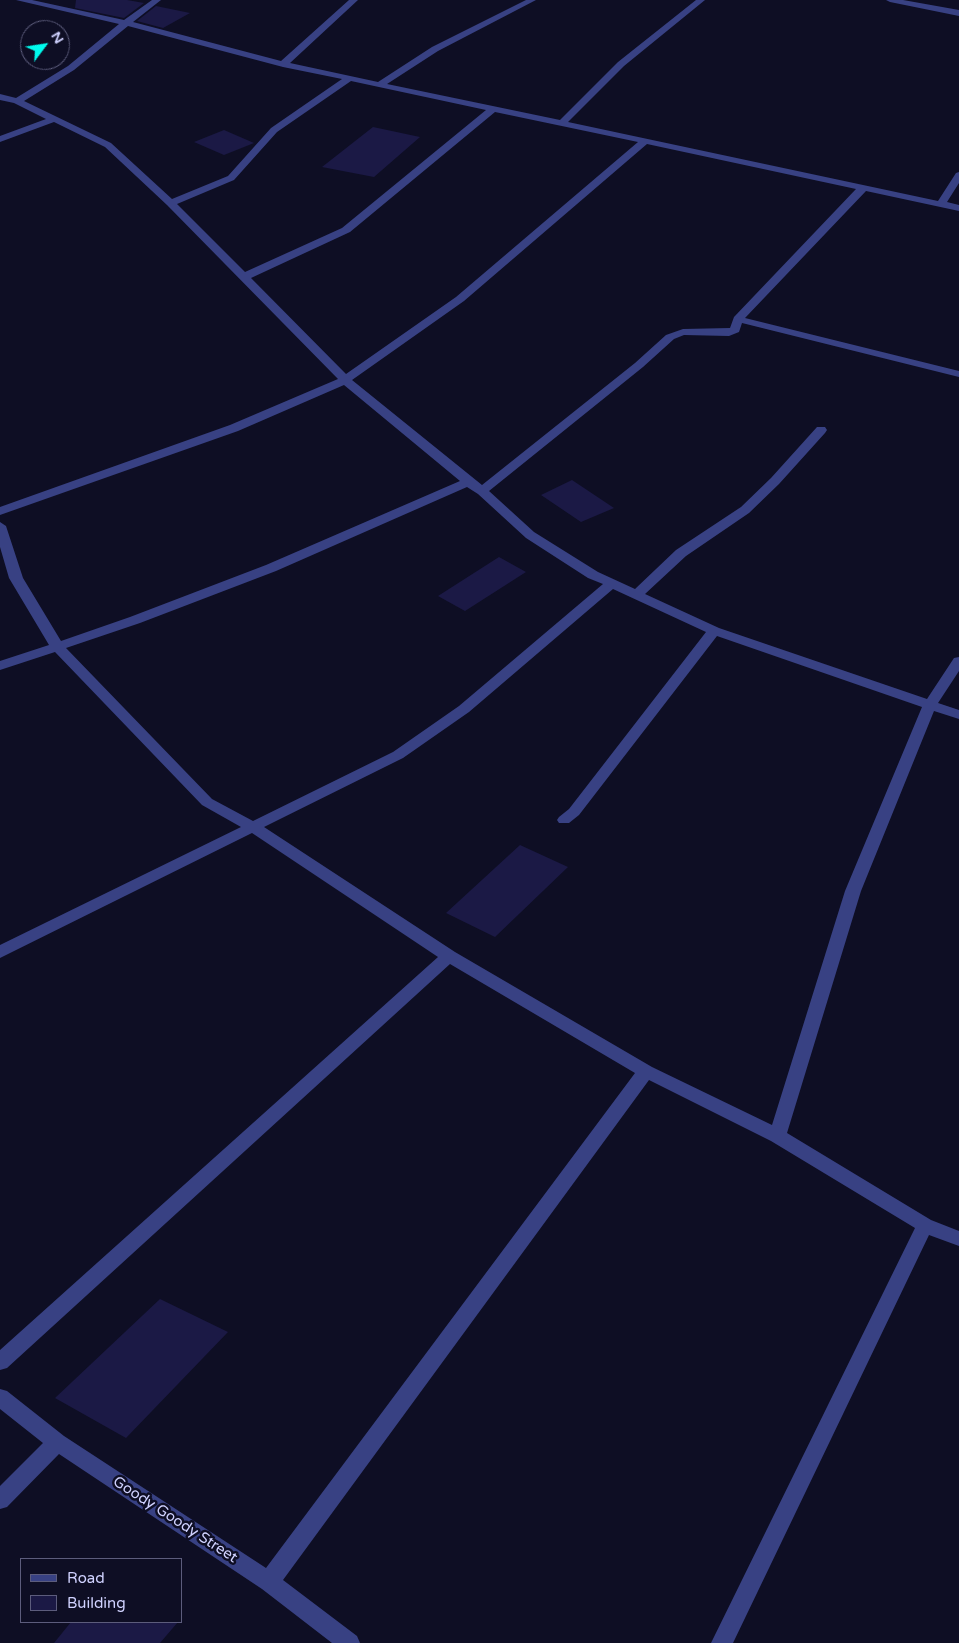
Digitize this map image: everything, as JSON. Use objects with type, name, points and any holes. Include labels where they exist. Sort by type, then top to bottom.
[{"type":"street","points":[[20,0],[126,23],[283,64],[959,208]]},
{"type":"street","points":[[17,101],[72,68],[157,0]]},
{"type":"street","points":[[283,64],[354,0]]},
{"type":"street","points":[[379,84],[435,48],[532,0]]},
{"type":"street","points":[[561,124],[621,64],[701,0]]},
{"type":"street","points":[[890,0],[959,13]]},
{"type":"street","points":[[171,204],[231,178],[274,130],[350,78]]},
{"type":"street","points":[[0,97],[17,101],[108,145],[171,204],[345,380],[468,482],[482,491],[530,535],[593,575],[714,631],[959,715]]},
{"type":"street","points":[[244,277],[346,230],[492,110]]},
{"type":"street","points":[[0,139],[54,119]]},
{"type":"street","points":[[0,511],[234,428],[345,380],[460,299],[644,142]]},
{"type":"street","points":[[941,204],[959,175]]},
{"type":"street","points":[[482,491],[639,365],[670,337],[684,332],[730,333],[735,330],[738,319],[863,188]]},
{"type":"street","points":[[738,319],[959,374]]},
{"type":"street","points":[[636,595],[681,553],[745,510],[775,481],[820,430]]},
{"type":"street","points":[[0,666],[136,620],[271,568],[468,482]]},
{"type":"street","points":[[1,528],[16,578],[57,646],[207,802],[252,826],[449,956],[646,1071],[777,1136],[925,1225],[959,1239]]},
{"type":"street","points":[[0,952],[398,755],[464,709],[611,584]]},
{"type":"street","points":[[564,820],[574,812],[714,631]]},
{"type":"street","points":[[777,1136],[854,892],[929,706],[959,661]]},
{"type":"street","points":[[0,1362],[449,956]]},
{"type":"street","points":[[269,1582],[646,1071]]},
{"type":"street","points":[[722,1643],[925,1225]]},
{"type":"street","name":"Goody Goody Street","points":[[0,1397],[57,1442],[269,1582],[341,1641]]},
{"type":"street","points":[[0,1500],[57,1442]]},
{"type":"building","points":[[76,0],[127,0],[144,3],[124,18],[75,8]]},
{"type":"building","points":[[156,6],[190,13],[163,28],[137,21]]},
{"type":"building","points":[[373,127],[420,137],[374,177],[322,167]]},
{"type":"building","points":[[224,130],[254,143],[224,155],[194,142]]},
{"type":"building","points":[[572,480],[614,508],[581,522],[541,495]]},
{"type":"building","points":[[499,557],[526,572],[465,611],[438,596]]},
{"type":"building","points":[[520,845],[568,867],[495,937],[446,913]]},
{"type":"building","points":[[160,1299],[228,1332],[126,1438],[55,1398]]},
{"type":"building","points":[[70,1623],[177,1623],[160,1643],[54,1643]]}]
